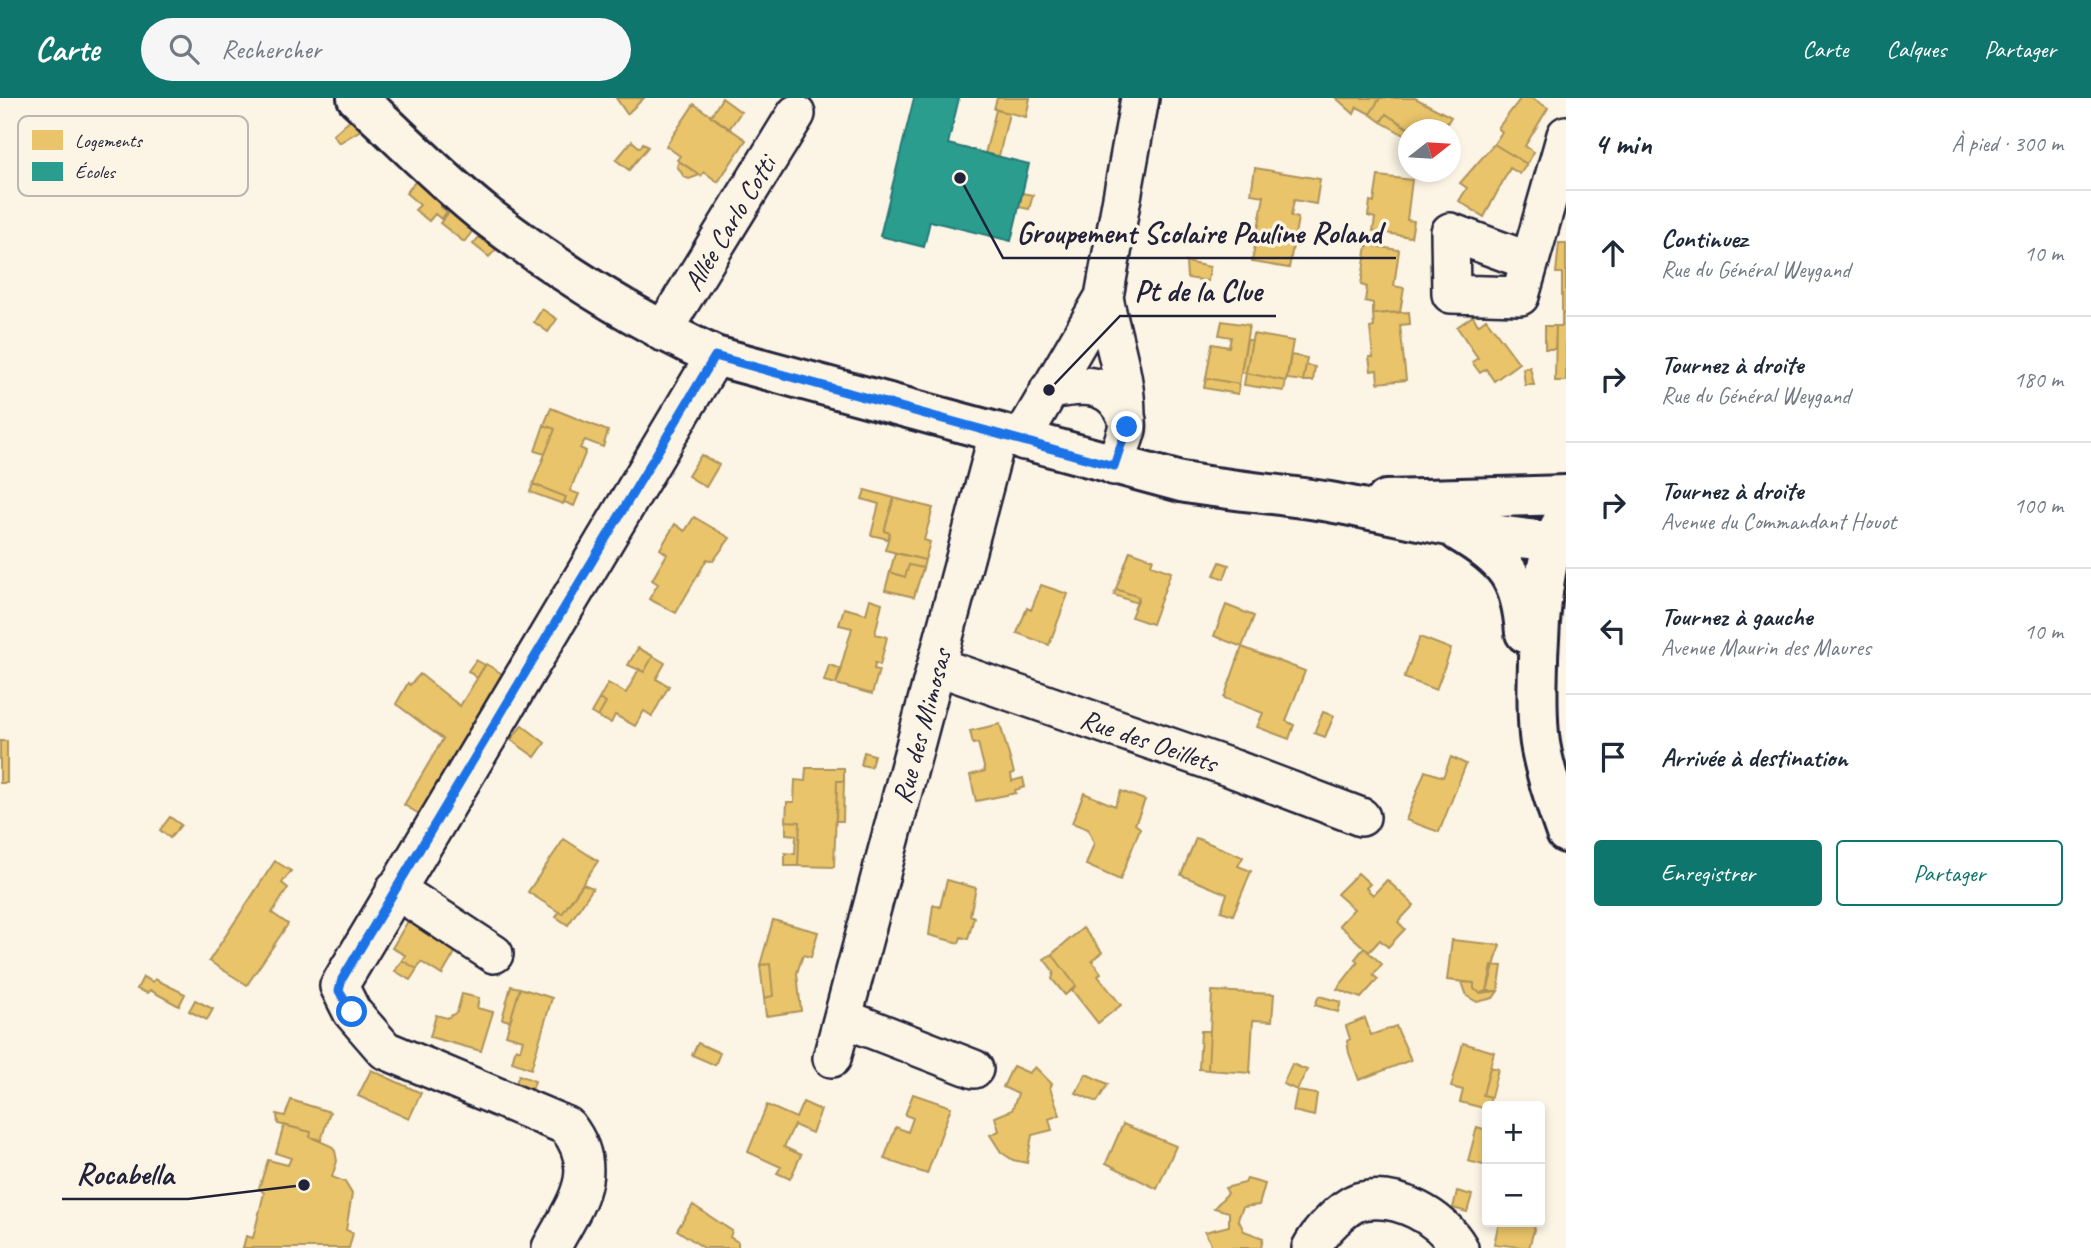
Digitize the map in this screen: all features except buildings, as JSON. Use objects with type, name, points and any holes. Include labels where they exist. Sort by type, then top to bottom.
[{"type":"main road","points":[[357,98],[486,215],[584,285],[662,332],[715,356],[1114,466],[1249,494],[1332,503],[1452,528],[1563,530]]},
{"type":"main road","points":[[1332,503],[1510,496],[1563,530]]},
{"type":"main road","points":[[1452,528],[1484,547],[1508,568],[1519,588],[1530,692],[1552,734]]},
{"type":"main road","points":[[1563,530],[1544,580],[1552,734],[1566,833]]},
{"type":"main road","points":[[1552,734],[1566,681]]},
{"type":"street","points":[[1114,466],[1127,427],[1126,389],[1104,298],[1140,98]]},
{"type":"street","name":"Allée Carlo Cotti","points":[[662,332],[796,114]]},
{"type":"street","points":[[1529,261],[1566,135]]},
{"type":"street","name":"Rue des Mimosas","points":[[832,1058],[936,666],[1011,437],[1049,390],[1104,298]]},
{"type":"street","points":[[551,1248],[585,1180],[583,1153],[567,1126],[385,1050],[352,1012],[339,991],[342,979],[395,889],[715,356]]},
{"type":"street","points":[[1049,390],[1081,384],[1105,390],[1116,398],[1126,414]]},
{"type":"street","name":"Rue des Oeillets","points":[[936,666],[1234,769],[1361,817]]},
{"type":"street","points":[[395,889],[495,954]]},
{"type":"street","points":[[843,1018],[974,1069]]},
{"type":"street","points":[[1311,1248],[1320,1231],[1360,1201],[1402,1202],[1436,1222],[1459,1248]]},
{"type":"place","name":"Groupement Scolaire Pauline Roland","points":[[960,178]]},
{"type":"place","name":"Pt de la Clue","points":[[1049,390]]},
{"type":"place","name":"Rocabella","points":[[304,1185]]},
{"type":"route","points":[[352,1012],[339,991],[342,979],[715,356],[1114,466],[1127,427]]}]
